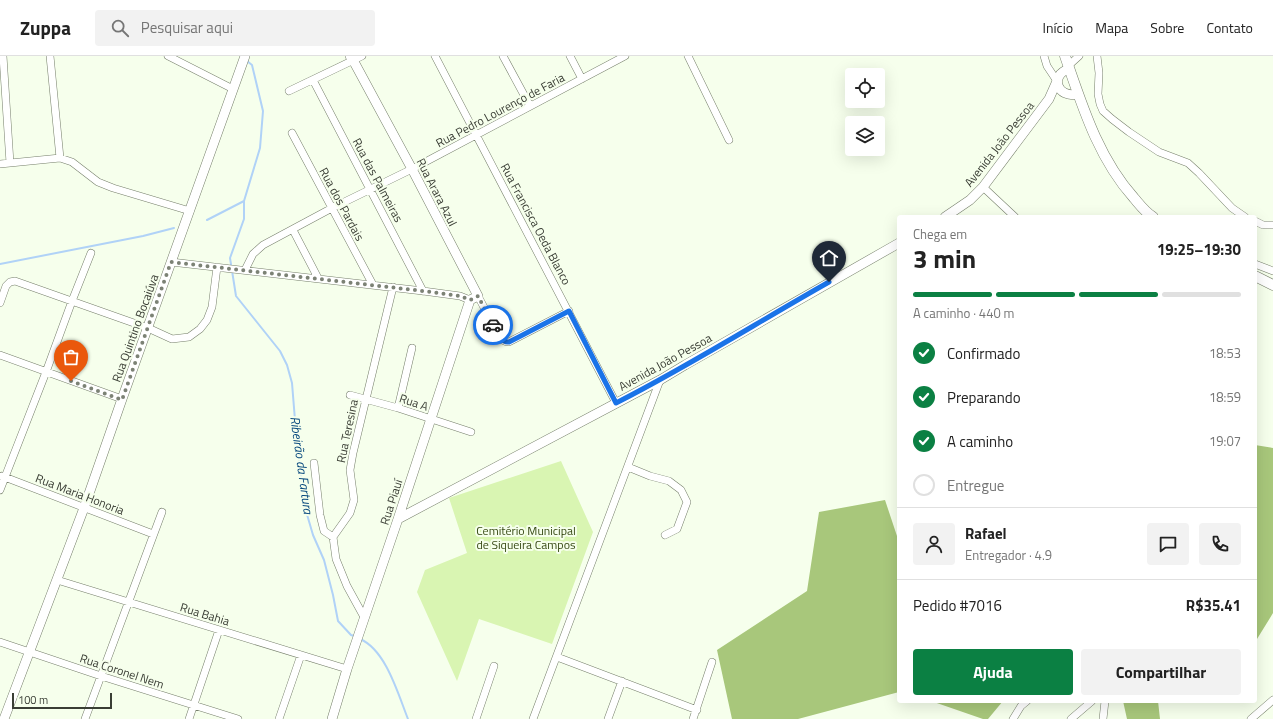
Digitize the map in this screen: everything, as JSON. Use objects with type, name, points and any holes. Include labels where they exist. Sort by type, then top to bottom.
[{"type":"main road","points":[[1067,64],[1093,133],[1110,167],[1127,191],[1150,215]]},
{"type":"main road","points":[[1257,277],[1273,285]]},
{"type":"street","points":[[3,56],[10,163]]},
{"type":"street","points":[[50,56],[60,158]]},
{"type":"street","points":[[168,56],[176,58],[233,89]]},
{"type":"street","name":"Rua Quintino Bocaiúva","points":[[4,719],[84,508],[245,56]]},
{"type":"street","name":"Rua Francisca Oeda Blanco","points":[[435,56],[616,403]]},
{"type":"street","points":[[503,56],[530,106]]},
{"type":"street","points":[[570,56],[582,79]]},
{"type":"street","name":"Rua Pedro Lourenço de Faria","points":[[242,270],[253,254],[263,245],[332,208],[412,169],[624,56]]},
{"type":"street","points":[[688,56],[729,140]]},
{"type":"street","points":[[1044,56],[1047,66],[1057,81],[1060,89],[1067,95]]},
{"type":"street","name":"Avenida João Pessoa","points":[[948,215],[970,200],[983,187],[1049,99],[1067,64],[1079,56]]},
{"type":"street","points":[[1097,56],[1099,73],[1098,94],[1100,104],[1104,111],[1129,132],[1159,152],[1188,163],[1232,208],[1242,215]]},
{"type":"street","points":[[289,91],[313,80],[355,57]]},
{"type":"street","name":"Rua Arara Azul","points":[[355,57],[412,169],[474,298],[501,340],[509,342],[569,311]]},
{"type":"street","name":"Rua das Palmeiras","points":[[313,80],[423,291]]},
{"type":"street","name":"Avenida João Pessoa","points":[[1049,99],[1078,94]]},
{"type":"street","name":"Rua dos Pardais","points":[[292,134],[373,285]]},
{"type":"street","points":[[0,164],[60,158],[72,162],[98,182],[113,188],[190,211]]},
{"type":"street","points":[[983,187],[1013,215]]},
{"type":"street","points":[[1257,222],[1263,225],[1273,225]]},
{"type":"street","points":[[293,230],[318,278]]},
{"type":"street","name":"Avenida João Pessoa","points":[[398,518],[660,380],[897,244]]},
{"type":"street","points":[[0,490],[2,476],[46,372],[91,253]]},
{"type":"street","points":[[171,262],[318,278],[474,298]]},
{"type":"street","points":[[1257,265],[1273,271]]},
{"type":"street","points":[[0,303],[6,286],[10,282],[15,282],[148,328],[172,339],[189,336],[200,329],[207,320],[212,307],[217,267]]},
{"type":"street","name":"Rua Teresina","points":[[332,537],[350,513],[354,500],[350,470],[353,452],[393,287]]},
{"type":"street","name":"Rua Piauí","points":[[332,719],[347,669],[430,418],[474,298]]},
{"type":"street","points":[[398,408],[412,348]]},
{"type":"street","points":[[0,356],[122,400]]},
{"type":"street","points":[[533,719],[660,380]]},
{"type":"street","name":"Rua A","points":[[350,395],[398,408],[471,432]]},
{"type":"street","points":[[314,463],[320,515],[324,531],[332,537],[336,559],[347,586],[364,617]]},
{"type":"street","points":[[628,467],[669,482],[681,490],[687,502],[678,529],[665,535]]},
{"type":"street","name":"Rua Maria Honoria","points":[[2,476],[153,534]]},
{"type":"street","points":[[85,719],[162,512]]},
{"type":"street","name":"Rua Bahia","points":[[57,580],[347,669]]},
{"type":"street","points":[[189,719],[219,630]]},
{"type":"street","name":"Rua Coronel Nem","points":[[0,642],[101,676],[238,719]]},
{"type":"street","points":[[278,719],[301,655]]},
{"type":"street","points":[[556,657],[697,710]]},
{"type":"street","points":[[693,719],[712,662]]},
{"type":"street","points":[[476,719],[494,666]]},
{"type":"street","points":[[608,719],[622,681]]},
{"type":"street","points":[[1250,719],[1270,702],[1273,710]]},
{"type":"street","points":[[1013,719],[1025,703]]},
{"type":"street","points":[[1071,719],[1090,703]]},
{"type":"street","points":[[1103,719],[1105,703]]},
{"type":"green space","points":[[1257,445],[1273,448],[1273,613],[1257,639]]},
{"type":"green space","name":"Cemitério Municipal de Siqueira Campos","points":[[561,461],[593,532],[552,644],[479,619],[457,681],[417,592],[425,570],[467,553],[449,498]]},
{"type":"green space","points":[[885,500],[897,536],[897,693],[798,719],[732,719],[717,650],[807,591],[819,512]]},
{"type":"green space","points":[[937,703],[1001,703],[988,719],[983,719]]},
{"type":"green space","points":[[1123,703],[1158,703],[1160,719],[1127,719]]},
{"type":"waterway","name":"Ribeirão da Fartura","points":[[247,61],[252,65],[263,111],[260,148],[244,201],[244,219],[230,258],[236,296],[280,351],[287,365],[292,383],[297,445],[306,511],[313,535],[324,560],[338,621],[351,635],[354,636]]},
{"type":"waterway","points":[[207,220],[244,201]]},
{"type":"waterway","points":[[0,264],[143,236],[174,228]]},
{"type":"waterway","name":"Ribeirão da Fartura","points":[[360,639],[369,645],[384,663],[408,719]]},
{"type":"way so far","points":[[71,381],[122,400],[171,262],[423,291],[460,296],[470,300],[478,296],[493,325]]},
{"type":"route","points":[[493,325],[501,340],[509,342],[569,311],[616,403],[660,380],[829,282]]}]
